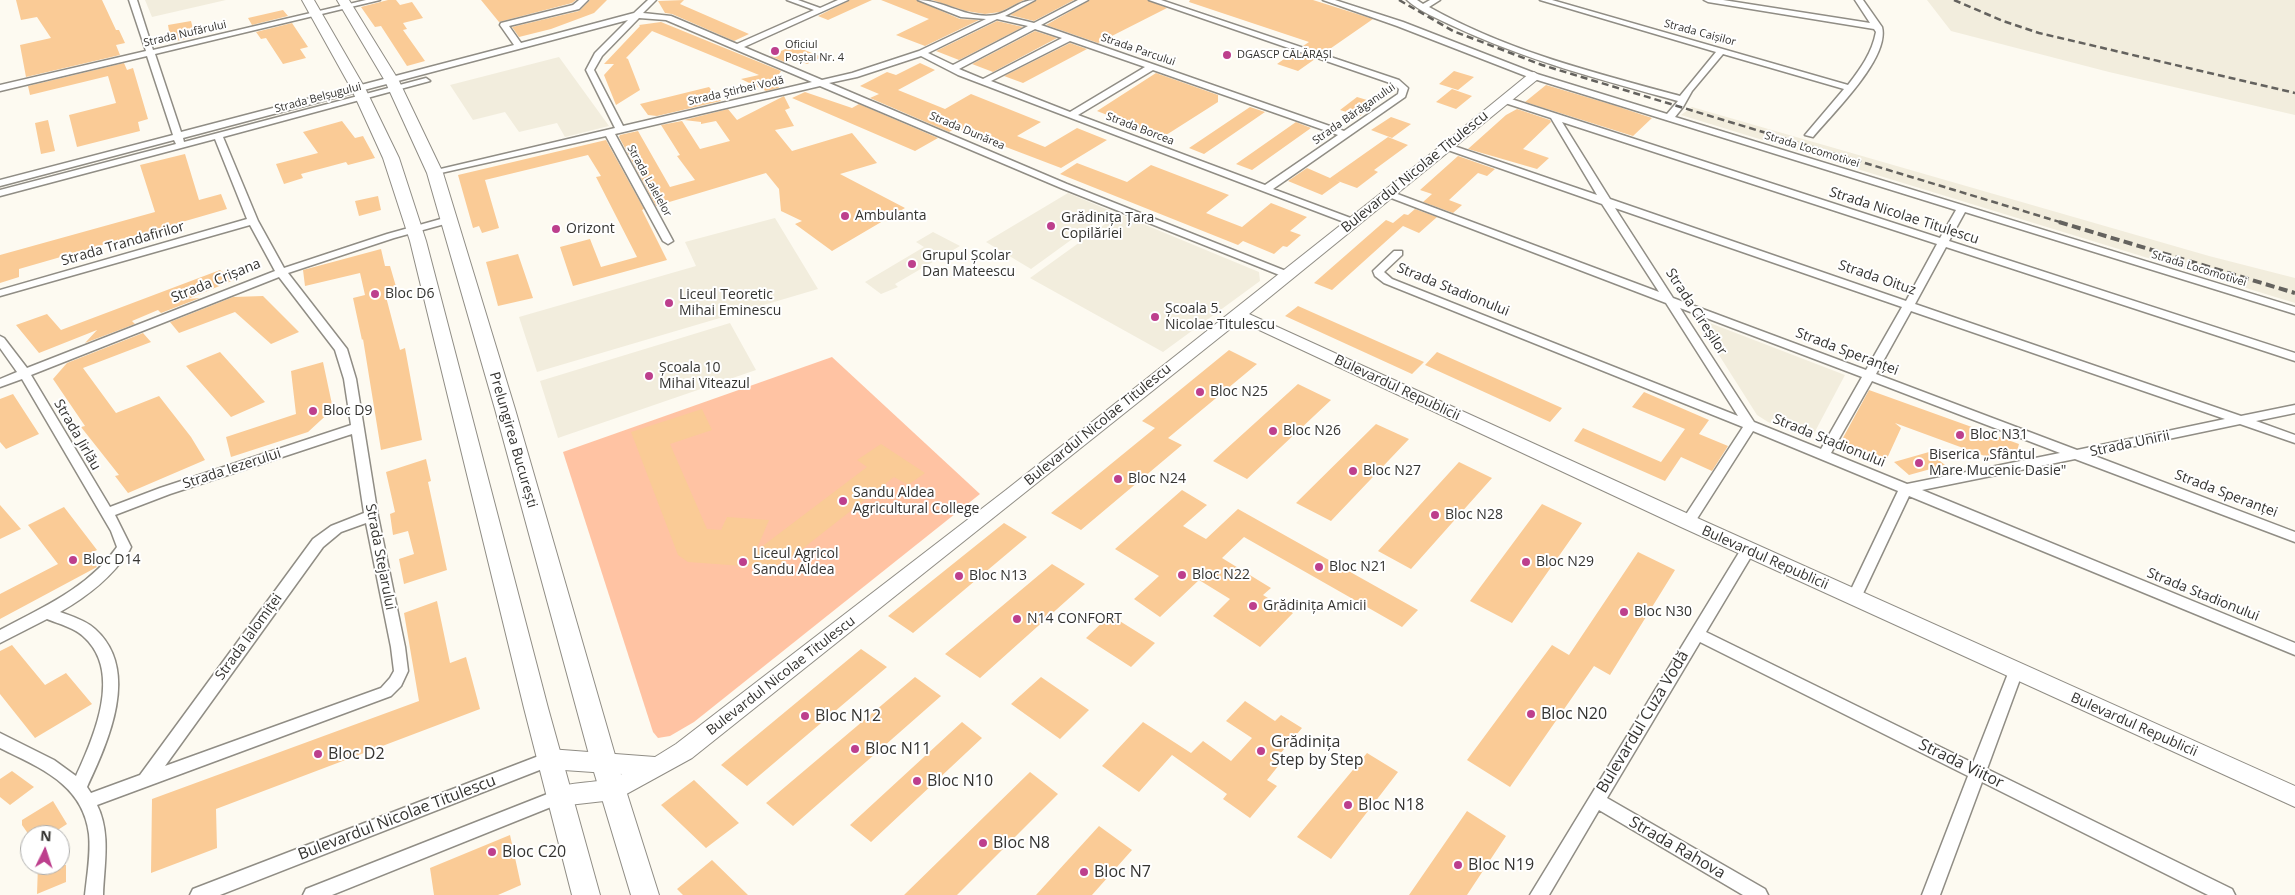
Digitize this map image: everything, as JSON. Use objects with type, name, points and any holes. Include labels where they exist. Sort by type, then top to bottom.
[{"type":"main road","points":[[308,0],[361,94],[397,170],[414,229],[549,759],[586,895]]},
{"type":"main road","name":"Prelungirea București","points":[[345,3],[394,85],[435,173],[604,762],[645,895]]},
{"type":"main road","name":"Bulevardul Nicolae Titulescu","points":[[560,796],[613,790],[658,768],[684,751],[836,633],[1389,194],[1534,76]]},
{"type":"main road","name":"Bulevardul Republicii","points":[[1237,314],[1748,550],[2295,798]]},
{"type":"main road","name":"Bulevardul Nicolae Titulescu","points":[[549,759],[604,762],[658,768]]},
{"type":"street","points":[[133,0],[180,141]]},
{"type":"street","name":"Strada Nufărului","points":[[0,88],[317,14],[345,3],[376,0]]},
{"type":"street","points":[[519,46],[504,25],[576,7],[584,0]]},
{"type":"street","name":"Strada Belșugului","points":[[0,183],[180,141],[628,24],[652,0]]},
{"type":"street","points":[[791,0],[820,10]]},
{"type":"street","points":[[737,47],[844,0]]},
{"type":"street","name":"Strada Parcului","points":[[922,0],[964,16],[1013,19],[1344,134]]},
{"type":"street","name":"Strada Știrbei Vodă","points":[[435,173],[854,75],[922,53],[1031,0]]},
{"type":"street","points":[[952,70],[1084,0]]},
{"type":"street","name":"Strada Bărăganului","points":[[1153,0],[1331,59],[1402,86],[1405,91],[1402,95],[1266,189]]},
{"type":"street","name":"Strada Locomotivei","points":[[1327,0],[1400,24],[1534,76],[2295,311]]},
{"type":"street","points":[[1412,0],[1424,8],[1516,49],[1683,100]]},
{"type":"street","points":[[1424,8],[1436,0]]},
{"type":"street","name":"Strada Caișilor","points":[[1544,0],[1850,88]]},
{"type":"street","points":[[1710,0],[1878,27]]},
{"type":"street","points":[[1810,135],[1831,108],[1850,88],[1878,45],[1880,32],[1878,27],[1859,0]]},
{"type":"street","name":"Strada Belșugului","points":[[394,85],[519,46],[637,15]]},
{"type":"street","name":"Strada Dunărea","points":[[637,15],[668,18],[823,82],[1064,186],[1287,275]]},
{"type":"street","name":"Strada Lalelelor","points":[[620,130],[590,70],[598,55],[628,24]]},
{"type":"street","points":[[985,81],[1069,38]]},
{"type":"street","points":[[1669,118],[1688,90],[1722,50]]},
{"type":"street","name":"Strada Borcea","points":[[922,53],[952,70],[1352,222]]},
{"type":"street","points":[[1071,115],[1152,67]]},
{"type":"street","name":"Strada Belșugului","points":[[0,193],[180,141],[218,136],[361,94]]},
{"type":"street","name":"Strada Nicolae Titulescu","points":[[1505,100],[2295,357]]},
{"type":"street","name":"Strada Cireșilor","points":[[1555,117],[1605,200],[1750,426]]},
{"type":"street","name":"Strada Lalelelor","points":[[609,132],[668,241]]},
{"type":"street","name":"Strada Stejarului","points":[[84,794],[145,781],[386,692],[396,682],[401,671],[398,647],[371,516],[350,379],[341,349],[281,272],[253,221],[218,136]]},
{"type":"street","name":"Strada Oituz","points":[[1448,147],[2295,439]]},
{"type":"street","name":"Strada Speranței","points":[[1389,194],[2295,537]]},
{"type":"street","points":[[1823,456],[1962,208]]},
{"type":"street","name":"Strada Crișana","points":[[0,383],[281,272],[414,229],[448,220]]},
{"type":"street","name":"Strada Trandafirilor","points":[[0,293],[253,221]]},
{"type":"street","name":"Strada Stadionului","points":[[1398,253],[1378,271],[1388,281],[1906,489],[2295,649]]},
{"type":"street","name":"Strada Jirlău","points":[[0,340],[25,374],[118,531],[124,547],[94,582],[45,612]]},
{"type":"street","name":"Strada Unirii","points":[[1906,489],[2295,409]]},
{"type":"street","points":[[1688,522],[1750,426]]},
{"type":"street","name":"Strada Iezerului","points":[[107,512],[356,428]]},
{"type":"street","points":[[1854,598],[1906,489]]},
{"type":"street","name":"Strada Ialomiței","points":[[145,781],[318,543],[336,529],[371,516]]},
{"type":"street","name":"Bulevardul Cuza Vodă","points":[[1538,895],[1748,550]]},
{"type":"street","points":[[0,637],[45,612],[89,632],[105,649],[111,668],[111,688],[84,794]]},
{"type":"street","name":"Strada Viitor","points":[[1697,634],[2226,895]]},
{"type":"street","points":[[1931,895],[2016,671]]},
{"type":"street","points":[[0,740],[67,776],[84,794],[94,816],[98,835],[94,895]]},
{"type":"street","name":"Bulevardul Nicolae Titulescu","points":[[199,895],[549,759]]},
{"type":"street","name":"Bulevardul Nicolae Titulescu","points":[[312,895],[560,796]]},
{"type":"street","name":"Strada Rahova","points":[[1596,800],[1759,895]]},
{"type":"shaded area","points":[[145,0],[226,0],[152,17]]},
{"type":"shaded area","points":[[1927,0],[2295,0],[2295,115],[2109,72],[1951,31]]},
{"type":"shaded area","points":[[559,57],[609,126],[565,137],[557,123],[519,132],[505,112],[473,120],[450,85]]},
{"type":"shaded area","points":[[1692,107],[2209,256],[2295,278],[2295,303],[1681,115]]},
{"type":"shaded area","name":"Grădinița Țara Copilăriei","points":[[1068,193],[1111,211],[1031,269],[986,242]]},
{"type":"shaded area","name":"Școala 5. Nicolae Titulescu","points":[[1119,214],[1259,272],[1260,281],[1163,352],[1030,278]]},
{"type":"shaded area","name":"Liceul Teoretic Mihai Eminescu","points":[[775,218],[818,289],[537,372],[519,317],[696,266],[685,242]]},
{"type":"shaded area","name":"Grupul Școlar Dan Mateescu","points":[[933,232],[960,246],[895,284],[898,287],[881,294],[865,282],[924,247],[916,242]]},
{"type":"shaded area","points":[[1702,320],[1845,375],[1811,439],[1768,422],[1757,415],[1698,322]]},
{"type":"shaded area","name":"Școala 10 Mihai Viteazul","points":[[730,323],[756,370],[558,438],[540,381]]},
{"type":"shaded area","points":[[832,357],[980,494],[694,722],[670,736],[658,738],[653,732],[563,452]]},
{"type":"building","points":[[16,0],[102,0],[116,30],[119,30],[125,43],[116,45],[120,55],[26,77],[20,45],[51,38],[37,17],[21,20]]},
{"type":"building","points":[[388,0],[396,0],[400,5],[412,2],[423,18],[403,23],[407,29],[403,30],[425,61],[407,66],[381,26],[375,27],[361,7]]},
{"type":"building","points":[[481,0],[576,0],[572,3],[499,22]]},
{"type":"building","points":[[590,0],[607,0],[594,13],[551,29],[519,37],[512,27],[579,11]]},
{"type":"building","points":[[684,0],[680,4],[749,34],[734,41],[672,14],[665,13],[658,1]]},
{"type":"building","points":[[850,0],[872,0],[828,20],[818,16]]},
{"type":"building","points":[[881,0],[916,0],[960,19],[979,20],[925,46],[896,35],[929,19]]},
{"type":"building","points":[[932,0],[1024,0],[1000,12],[985,14],[966,11]]},
{"type":"building","points":[[1037,0],[1074,0],[1034,21],[1010,15]]},
{"type":"building","points":[[1090,0],[1147,0],[1167,8],[1098,43],[1046,25]]},
{"type":"building","points":[[1190,0],[1313,0],[1373,19],[1324,53],[1303,46],[1309,42],[1189,2]]},
{"type":"building","points":[[283,10],[288,16],[252,25],[248,18]]},
{"type":"building","points":[[191,21],[195,37],[171,42],[168,25]]},
{"type":"building","points":[[997,21],[1023,27],[959,60],[936,51]]},
{"type":"building","points":[[661,22],[781,71],[775,80],[779,88],[766,91],[741,79],[759,75],[652,31],[626,58],[640,90],[616,105],[604,75],[614,64],[604,64],[639,25]]},
{"type":"building","points":[[292,23],[308,47],[300,49],[306,58],[283,64],[266,38],[261,39],[256,32]]},
{"type":"building","points":[[1035,31],[1057,38],[993,72],[972,64]]},
{"type":"building","points":[[801,42],[797,47],[822,57],[807,64],[791,57],[787,63],[770,56]]},
{"type":"building","points":[[1070,43],[1087,49],[1023,83],[1004,76]]},
{"type":"building","points":[[1294,52],[1315,59],[1298,71],[1277,64]]},
{"type":"building","points":[[124,63],[127,70],[133,68],[148,119],[138,122],[140,131],[77,147],[69,115],[116,103],[108,76],[30,95],[28,86]]},
{"type":"building","points":[[920,63],[935,70],[898,90],[945,109],[971,94],[1041,122],[1017,136],[1045,147],[1077,128],[1107,140],[1061,168],[956,128],[949,132],[870,98],[879,94],[860,86],[887,72],[896,75]]},
{"type":"building","points":[[1454,71],[1474,77],[1458,90],[1439,84]]},
{"type":"building","points":[[1156,73],[1218,95],[1218,102],[1163,137],[1097,111]]},
{"type":"building","points":[[1546,85],[1652,118],[1633,136],[1525,102]]},
{"type":"building","points":[[709,87],[721,101],[657,116],[648,115],[640,104]]},
{"type":"building","points":[[1452,89],[1472,96],[1456,109],[1436,102]]},
{"type":"building","points":[[805,92],[852,108],[859,104],[938,138],[915,151],[792,98]]},
{"type":"building","points":[[784,96],[790,108],[785,110],[794,126],[775,130],[792,151],[852,133],[877,163],[840,174],[905,208],[832,251],[795,224],[802,221],[781,211],[779,189],[766,173],[656,206],[619,137],[620,135],[638,131],[670,187],[695,180],[677,156],[680,155],[661,125],[682,121],[700,149],[730,141],[716,121],[701,124],[701,122],[684,120],[728,109],[737,120]]},
{"type":"building","points":[[1357,97],[1377,103],[1360,116],[1340,110]]},
{"type":"building","points":[[1250,107],[1265,112],[1204,154],[1189,148]]},
{"type":"building","points":[[1517,109],[1550,120],[1551,122],[1523,149],[1549,158],[1537,169],[1468,149],[1506,115]]},
{"type":"building","points":[[1391,117],[1411,124],[1392,138],[1371,130]]},
{"type":"building","points":[[48,120],[55,151],[41,154],[35,123]]},
{"type":"building","points":[[342,121],[355,138],[363,136],[375,158],[348,165],[346,162],[301,174],[303,178],[284,184],[276,164],[318,153],[303,132]]},
{"type":"building","points":[[1296,122],[1311,128],[1252,170],[1236,164]]},
{"type":"building","points":[[1388,137],[1408,145],[1374,170],[1378,172],[1357,188],[1335,180],[1340,182],[1322,195],[1288,181],[1307,168],[1330,178]]},
{"type":"building","points":[[606,140],[644,209],[642,210],[667,260],[573,286],[560,247],[590,239],[601,267],[637,257],[596,177],[601,176],[588,155],[485,180],[499,228],[482,233],[479,226],[473,228],[458,175]]},
{"type":"building","points":[[185,154],[199,200],[221,194],[227,209],[19,269],[19,277],[0,283],[0,255],[155,212],[140,165]]},
{"type":"building","points":[[1458,156],[1495,169],[1487,176],[1478,173],[1449,200],[1462,205],[1453,213],[1423,202],[1432,194],[1420,190]]},
{"type":"building","points":[[1077,163],[1127,182],[1151,165],[1229,195],[1206,213],[1242,227],[1271,203],[1307,217],[1290,231],[1301,235],[1287,247],[1283,246],[1274,254],[1243,241],[1238,245],[1060,174]]},
{"type":"building","points":[[378,196],[381,210],[359,216],[355,201]]},
{"type":"building","points":[[1415,209],[1437,217],[1419,233],[1403,226],[1332,290],[1314,283],[1386,220],[1393,223],[1404,214],[1408,215]]},
{"type":"building","points":[[381,249],[385,266],[390,266],[397,290],[385,293],[400,350],[405,348],[422,440],[381,450],[363,339],[353,298],[365,295],[360,273],[305,286],[303,270]]},
{"type":"building","points":[[518,254],[533,298],[498,306],[486,262]]},
{"type":"building","points":[[220,270],[234,280],[188,299],[200,298],[161,313],[158,310],[132,321],[135,324],[85,343],[97,330],[39,353],[16,325],[47,314],[61,330]]},
{"type":"building","points":[[263,296],[299,332],[271,344],[235,312],[179,333],[170,322],[233,297]]},
{"type":"building","points":[[1298,306],[1424,362],[1412,374],[1285,316]]},
{"type":"building","points":[[143,333],[151,342],[83,368],[116,413],[159,396],[191,437],[205,460],[128,493],[115,476],[119,475],[81,427],[85,426],[53,379],[67,363]]},
{"type":"building","points":[[1229,350],[1257,364],[1168,438],[1182,445],[1081,530],[1051,513],[1155,428],[1142,421]]},
{"type":"building","points":[[220,352],[265,402],[231,417],[186,366]]},
{"type":"building","points":[[1437,352],[1562,408],[1550,422],[1425,365]]},
{"type":"building","name":"Bloc D9","points":[[323,362],[333,409],[308,432],[231,457],[226,437],[296,414],[291,371]]},
{"type":"building","name":"Bloc N26","points":[[1298,384],[1331,400],[1247,479],[1213,461]]},
{"type":"building","name":"Bloc N31","points":[[1869,390],[2019,444],[2016,455],[1997,449],[1993,459],[1895,423],[1901,428],[1884,465],[1838,447]]},
{"type":"building","points":[[1644,392],[1709,420],[1699,434],[1728,446],[1712,471],[1681,457],[1665,481],[1574,441],[1583,428],[1661,462],[1685,429],[1632,407]]},
{"type":"building","points":[[13,394],[39,434],[6,449],[0,442],[0,399]]},
{"type":"building","name":"Sandu Aldea Agricultural College","points":[[702,409],[712,430],[670,444],[707,529],[721,530],[727,517],[769,520],[756,551],[867,467],[857,460],[881,444],[925,473],[908,485],[894,477],[792,557],[771,568],[688,562],[678,555],[631,432]]},
{"type":"building","name":"Bloc N27","points":[[1376,424],[1409,439],[1331,521],[1296,503]]},
{"type":"building","name":"Biserica „Sfântul Mare Mucenic Dasie\"","points":[[1929,452],[1945,465],[1909,475],[1894,462]]},
{"type":"building","points":[[426,459],[431,481],[428,482],[447,570],[404,584],[399,559],[414,554],[408,531],[393,535],[390,514],[395,512],[386,472]]},
{"type":"building","name":"Bloc N28","points":[[1459,462],[1492,478],[1411,569],[1378,551]]},
{"type":"building","points":[[1182,490],[1207,505],[1183,526],[1206,539],[1238,509],[1418,610],[1402,627],[1244,537],[1222,558],[1271,588],[1263,595],[1293,613],[1260,647],[1213,616],[1230,599],[1199,580],[1160,617],[1134,599],[1159,576],[1115,549]]},
{"type":"building","name":"Bloc N29","points":[[1542,504],[1582,523],[1512,623],[1470,601]]},
{"type":"building","points":[[0,505],[21,529],[0,539]]},
{"type":"building","name":"Bloc D14","points":[[64,507],[97,550],[87,555],[97,567],[0,619],[0,594],[58,564],[28,525]]},
{"type":"building","name":"Bloc N13","points":[[1004,523],[1027,537],[913,633],[888,616]]},
{"type":"building","points":[[1638,552],[1675,570],[1610,675],[1594,666],[1510,787],[1467,760],[1552,645],[1569,655]]},
{"type":"building","name":"N14 CONFORT","points":[[1052,564],[1085,584],[980,678],[945,654]]},
{"type":"building","name":"Bloc D2","points":[[437,601],[450,663],[466,657],[480,709],[216,809],[217,848],[151,873],[152,799],[419,701],[404,613]]},
{"type":"building","points":[[1110,615],[1155,643],[1131,667],[1086,638]]},
{"type":"building","points":[[12,645],[45,685],[66,673],[92,704],[35,738],[0,694],[0,651]]},
{"type":"building","name":"Bloc N12","points":[[861,649],[887,667],[747,786],[721,765]]},
{"type":"building","name":"Bloc N11","points":[[915,677],[941,696],[793,826],[766,803]]},
{"type":"building","points":[[1041,677],[1089,710],[1060,739],[1011,704]]},
{"type":"building","name":"Grădinița Step by Step","points":[[1245,701],[1275,721],[1281,715],[1302,728],[1274,761],[1279,765],[1267,780],[1277,786],[1250,818],[1223,799],[1227,794],[1172,755],[1139,792],[1102,766],[1143,722],[1191,753],[1203,741],[1231,761],[1252,738],[1226,721]]},
{"type":"building","name":"Bloc N10","points":[[962,722],[982,738],[871,842],[850,825]]},
{"type":"building","name":"Bloc N18","points":[[1367,753],[1398,772],[1331,859],[1297,837]]},
{"type":"building","points":[[12,771],[34,787],[10,805],[0,797],[0,779]]},
{"type":"building","name":"Bloc N8","points":[[1030,772],[1058,794],[957,895],[904,895]]},
{"type":"building","points":[[694,780],[739,823],[706,848],[661,805]]},
{"type":"building","points":[[53,801],[67,824],[22,825],[22,820]]},
{"type":"building","name":"Bloc N19","points":[[1467,811],[1506,836],[1467,895],[1409,895]]},
{"type":"building","name":"Bloc N7","points":[[1099,826],[1132,850],[1092,895],[1036,895]]},
{"type":"building","name":"Bloc C20","points":[[510,835],[521,885],[498,895],[434,895],[430,868]]},
{"type":"building","points":[[712,860],[748,895],[683,895],[677,889]]},
{"type":"building","points":[[38,875],[66,875],[66,882],[37,894]]},
{"type":"railway","points":[[1399,0],[1453,31],[1542,65],[2063,223]]},
{"type":"railway","points":[[1954,0],[2003,21],[2039,33],[2295,93]]},
{"type":"railway","points":[[2059,222],[2295,293]]},
{"type":"place","name":"Oficiul Poștal Nr. 4","points":[[775,51]]},
{"type":"place","name":"DGASCP CĂLĂRAȘI","points":[[1227,55]]},
{"type":"place","name":"Ambulanta","points":[[845,216]]},
{"type":"place","name":"Grădinița Țara Copilăriei","points":[[1051,226]]},
{"type":"place","name":"Orizont","points":[[556,229]]},
{"type":"place","name":"Grupul Școlar Dan Mateescu","points":[[912,264]]},
{"type":"place","name":"Bloc D6","points":[[375,294]]},
{"type":"place","name":"Liceul Teoretic Mihai Eminescu","points":[[669,303]]},
{"type":"place","name":"Școala 5. Nicolae Titulescu","points":[[1155,317]]},
{"type":"place","name":"Școala 10 Mihai Viteazul","points":[[649,376]]},
{"type":"place","name":"Bloc N25","points":[[1200,392]]},
{"type":"place","name":"Bloc D9","points":[[313,411]]},
{"type":"place","name":"Bloc N26","points":[[1273,431]]},
{"type":"place","name":"Bloc N31","points":[[1960,435]]},
{"type":"place","name":"Biserica „Sfântul Mare Mucenic Dasie\"","points":[[1919,463]]},
{"type":"place","name":"Bloc N27","points":[[1353,471]]},
{"type":"place","name":"Bloc N24","points":[[1118,479]]},
{"type":"place","name":"Sandu Aldea Agricultural College","points":[[843,501]]},
{"type":"place","name":"Bloc N28","points":[[1435,515]]},
{"type":"place","name":"Bloc D14","points":[[73,560]]},
{"type":"place","name":"Liceul Agricol Sandu Aldea","points":[[743,562]]},
{"type":"place","name":"Bloc N29","points":[[1526,562]]},
{"type":"place","name":"Bloc N21","points":[[1319,567]]},
{"type":"place","name":"Bloc N22","points":[[1182,575]]},
{"type":"place","name":"Bloc N13","points":[[959,576]]},
{"type":"place","name":"Grădinița Amicii","points":[[1253,606]]},
{"type":"place","name":"Bloc N30","points":[[1624,612]]},
{"type":"place","name":"N14 CONFORT","points":[[1017,619]]},
{"type":"place","name":"Bloc N20","points":[[1531,714]]},
{"type":"place","name":"Bloc N12","points":[[805,716]]},
{"type":"place","name":"Bloc N11","points":[[855,749]]},
{"type":"place","name":"Grădinița Step by Step","points":[[1261,751]]},
{"type":"place","name":"Bloc D2","points":[[318,754]]},
{"type":"place","name":"Bloc N10","points":[[917,781]]},
{"type":"place","name":"Bloc N18","points":[[1348,805]]},
{"type":"place","name":"Bloc N8","points":[[983,843]]},
{"type":"place","name":"Bloc C20","points":[[492,852]]},
{"type":"place","name":"Bloc N19","points":[[1458,865]]},
{"type":"place","name":"Bloc N7","points":[[1084,872]]}]
